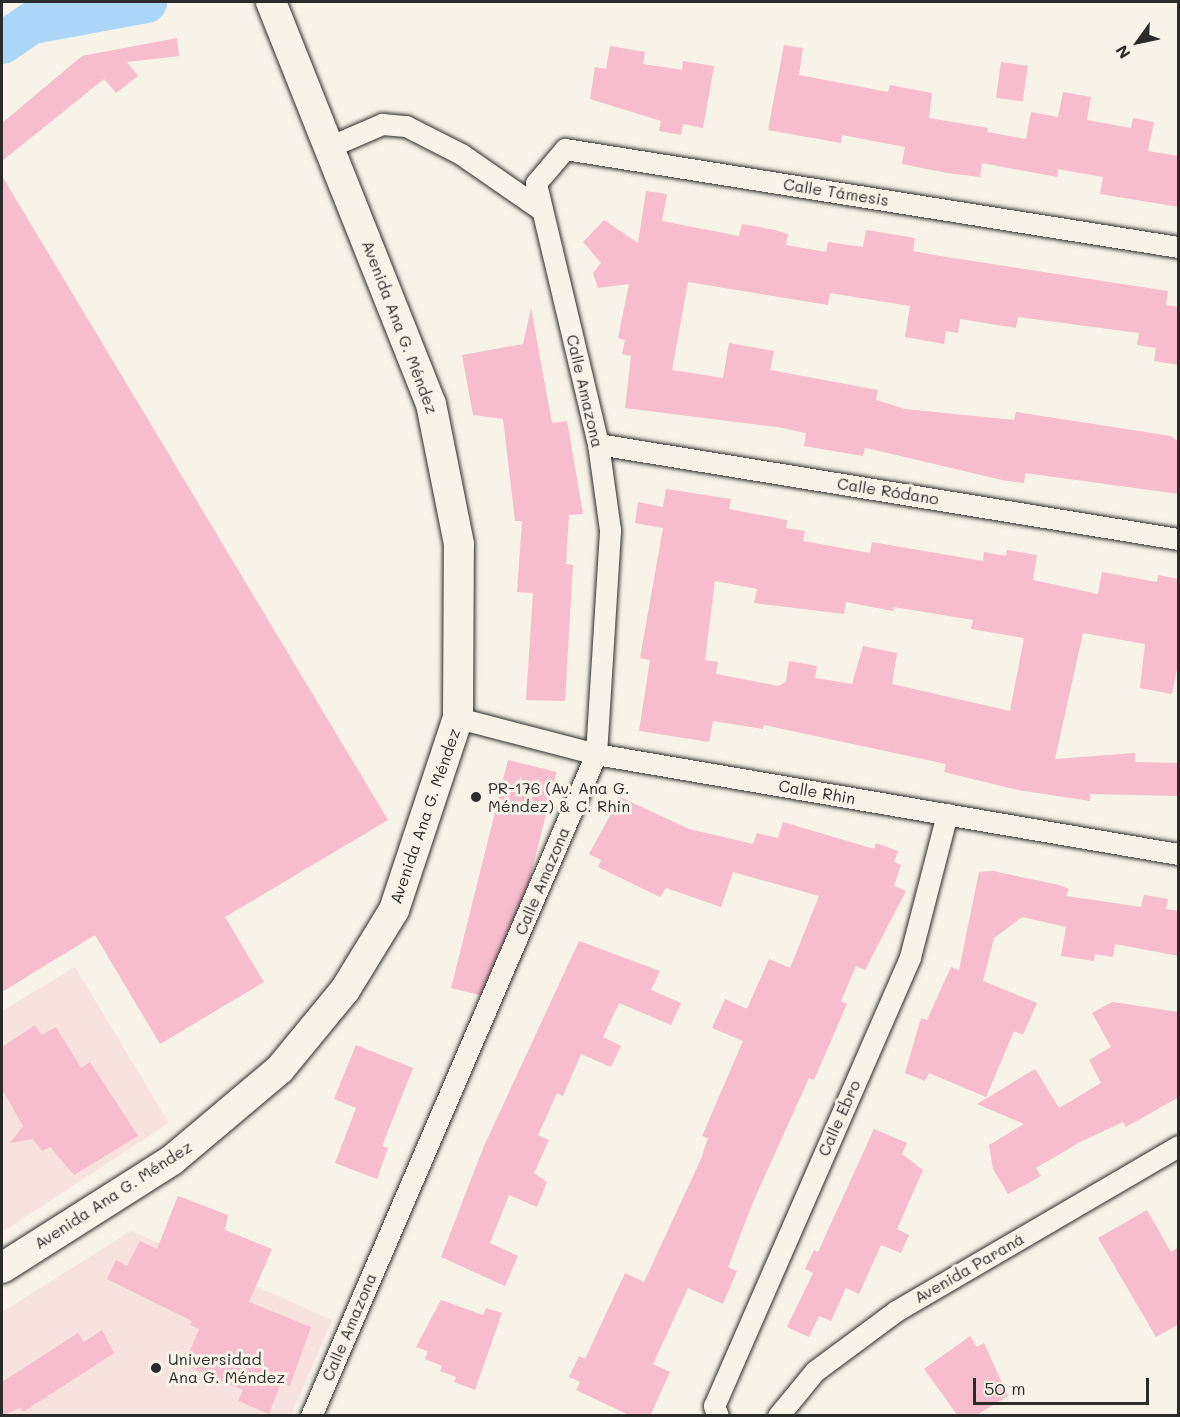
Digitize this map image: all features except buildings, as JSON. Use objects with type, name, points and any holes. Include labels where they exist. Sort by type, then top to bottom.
[{"type":"main road","name":"Avenida Ana G. Méndez","points":[[2,1268],[172,1160],[280,1069],[345,990],[394,910],[458,718],[459,544],[431,404],[331,146],[271,2]]},
{"type":"street","points":[[331,146],[382,124],[406,126],[461,154],[542,210]]},
{"type":"street","name":"Calle Támesis","points":[[542,210],[536,183],[565,149],[1179,247]]},
{"type":"street","name":"Calle Amazona","points":[[311,1416],[596,754],[610,530],[598,444],[542,210]]},
{"type":"street","name":"Calle Ródano","points":[[598,444],[1179,539]]},
{"type":"street","name":"Calle Rhin","points":[[458,718],[596,754],[1179,854]]},
{"type":"street","name":"Calle Ebro","points":[[718,1416],[714,1406],[910,957],[947,814]]},
{"type":"street","name":"Avenida Paraná","points":[[778,1416],[815,1371],[896,1311],[1179,1146]]},
{"type":"shaded area","points":[[75,967],[169,1123],[2,1232],[2,1011]]},
{"type":"shaded area","name":"Universidad Ana G. Méndez","points":[[131,1231],[332,1320],[291,1415],[2,1416],[2,1312]]},
{"type":"waterway","points":[[2,43],[32,23],[146,2]]},
{"type":"place","name":"PR-176 (Av. Ana G. Méndez) & C. Rhin","points":[[476,797]]},
{"type":"place","name":"Universidad Ana G. Méndez","points":[[156,1368]]}]
